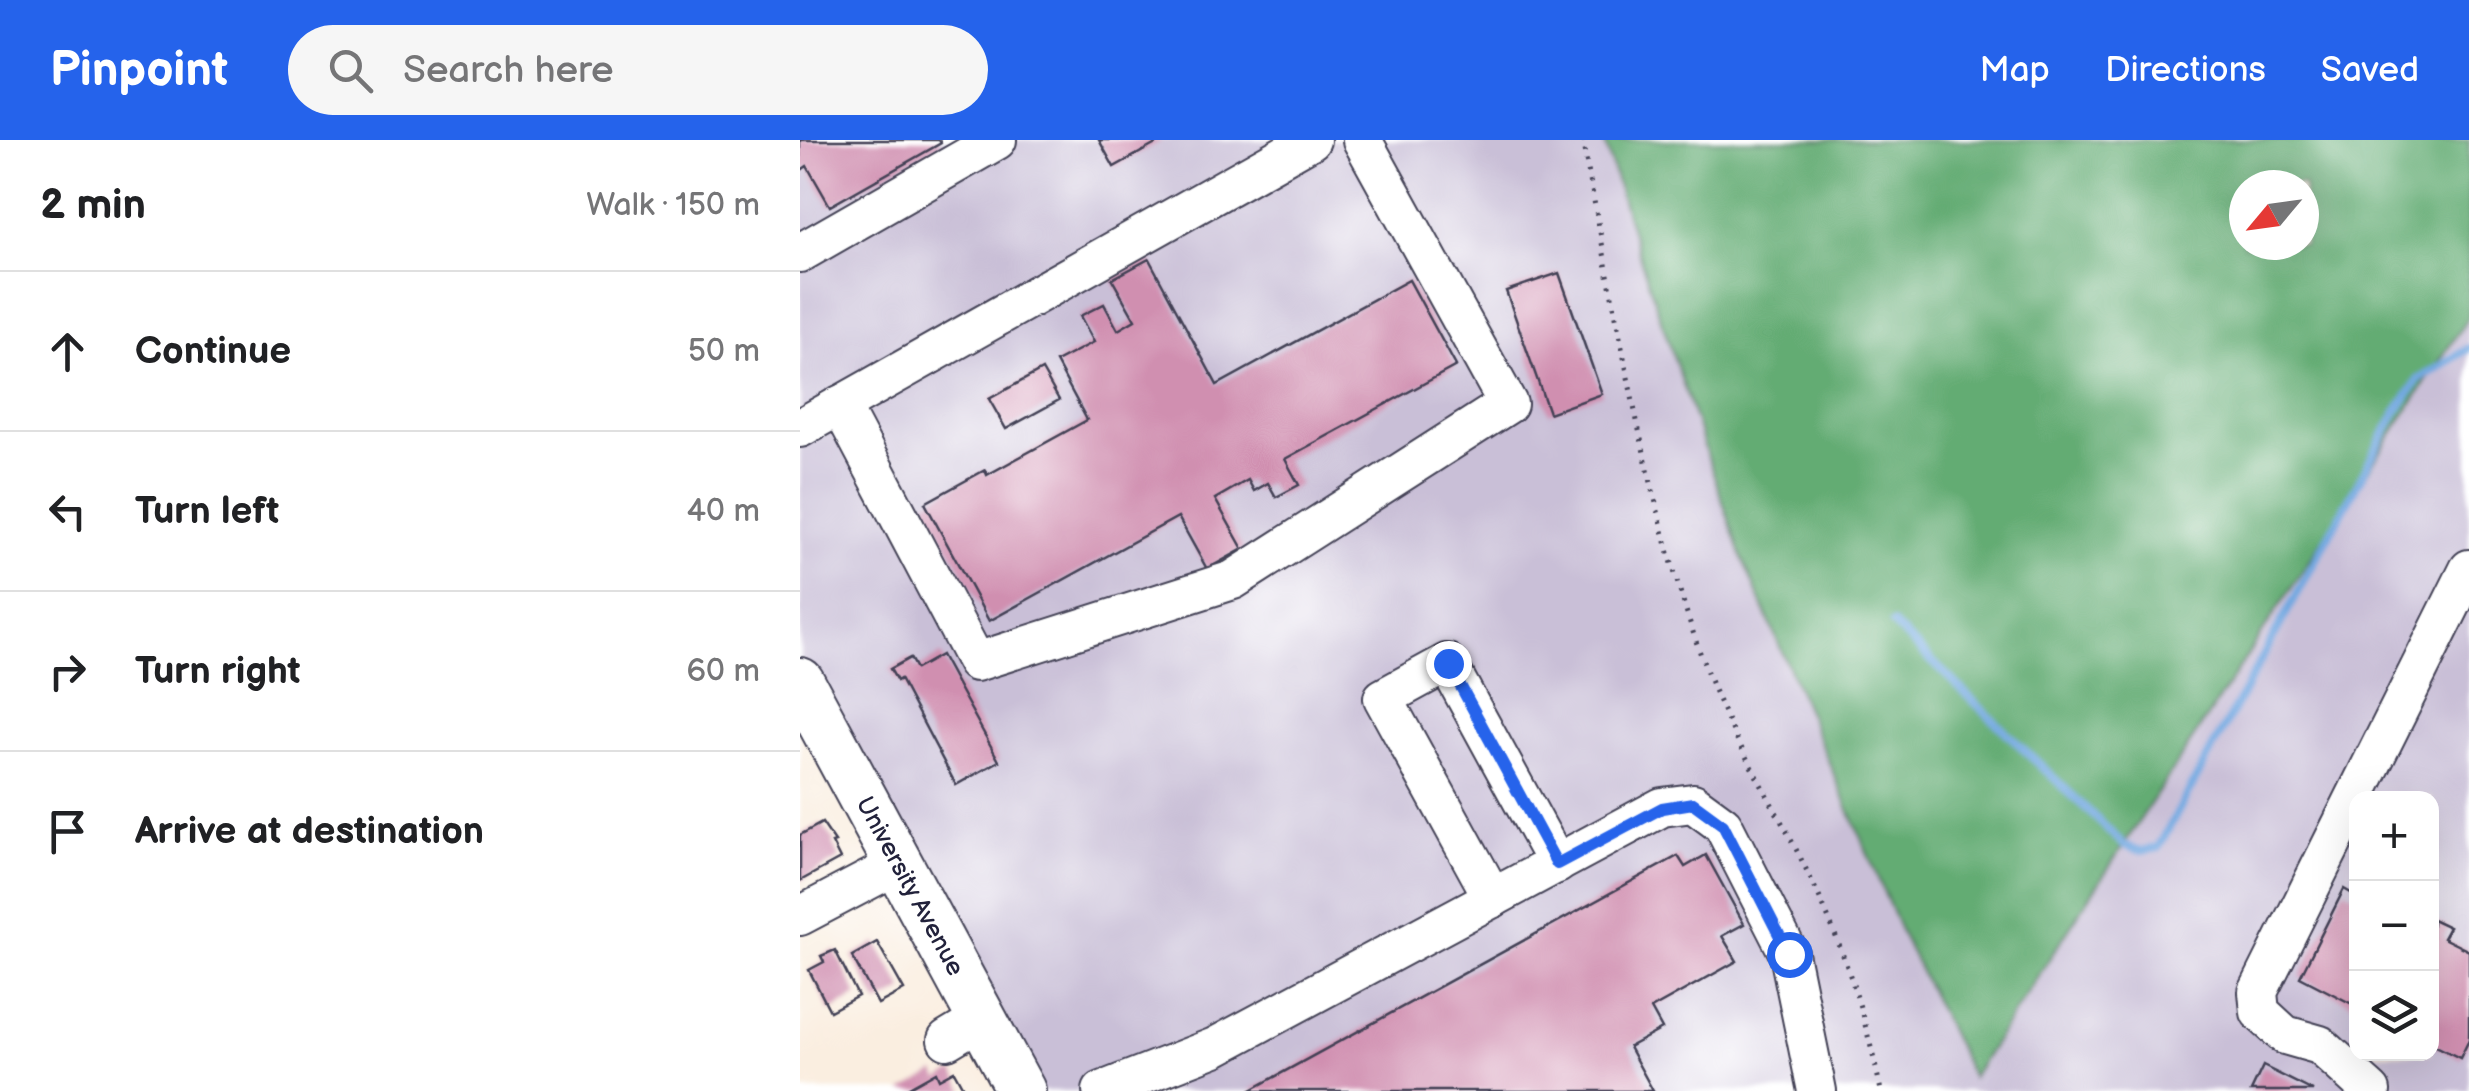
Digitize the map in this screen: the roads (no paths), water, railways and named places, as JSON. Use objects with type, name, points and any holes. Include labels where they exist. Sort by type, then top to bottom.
[{"type":"main road","name":"University Avenue","points":[[800,682],[898,864],[964,1030],[1020,1091]]},
{"type":"street","points":[[800,252],[996,140]]},
{"type":"street","points":[[800,428],[1311,140]]},
{"type":"street","points":[[840,406],[976,662],[1233,580],[1508,404],[1362,140]]},
{"type":"street","points":[[2371,1091],[2320,1045],[2285,1035],[2260,1012],[2258,992],[2469,569]]},
{"type":"street","points":[[1493,898],[1384,698],[1448,663],[1557,864]]},
{"type":"street","points":[[1102,1091],[1215,1047],[1662,808],[1693,803],[1723,825],[1789,954],[1817,1091]]},
{"type":"street","points":[[800,916],[898,864]]},
{"type":"waterway","points":[[1893,624],[2124,845],[2141,851],[2158,848],[2396,413],[2418,380],[2469,348]]}]
